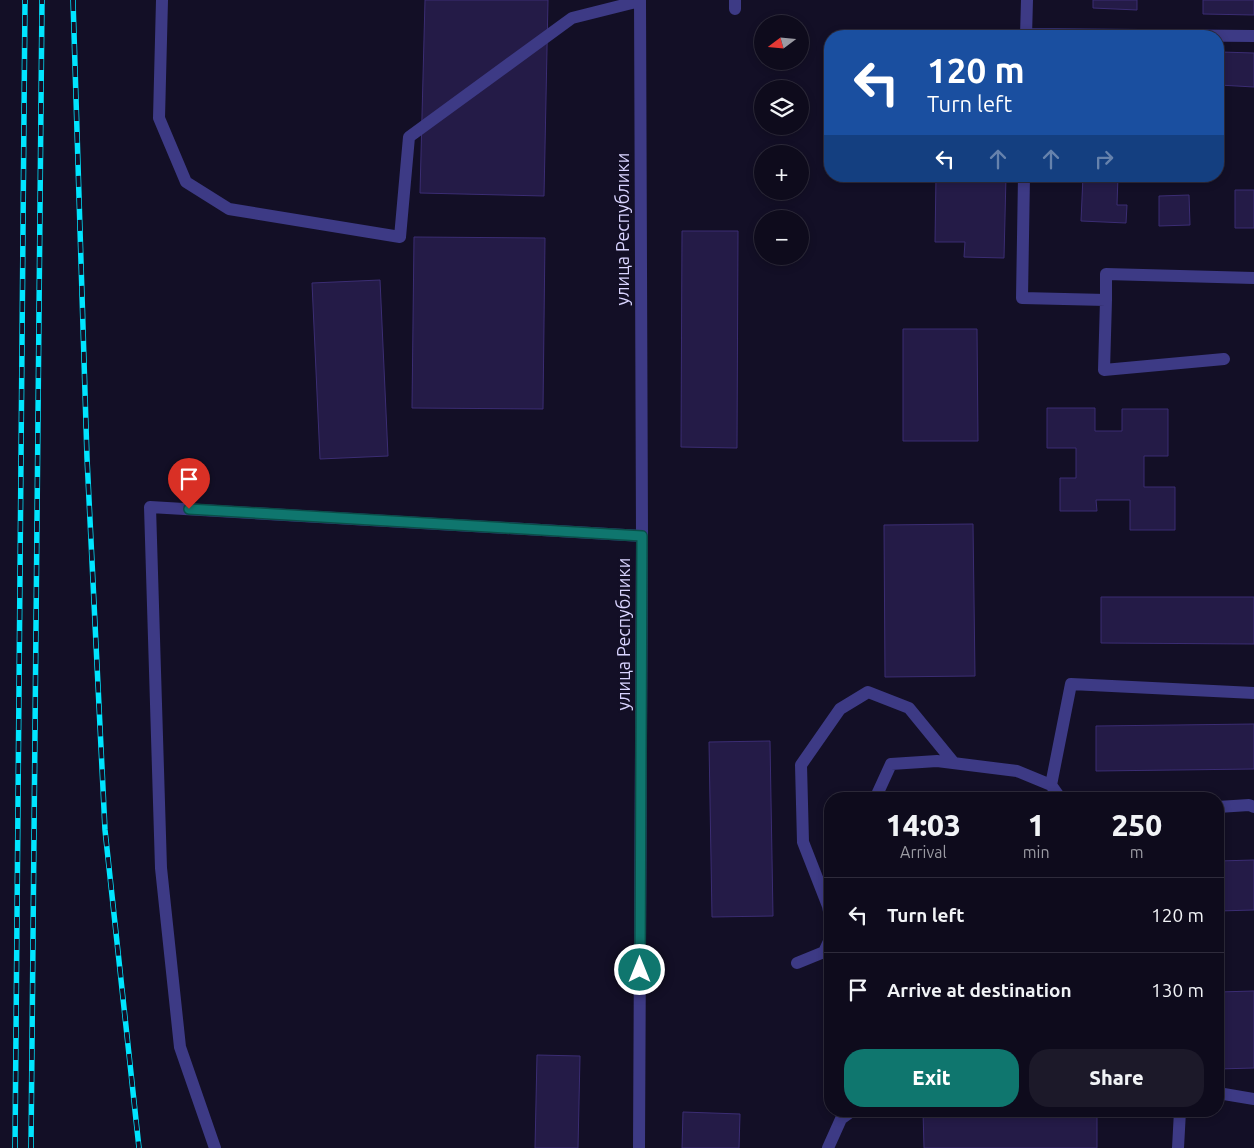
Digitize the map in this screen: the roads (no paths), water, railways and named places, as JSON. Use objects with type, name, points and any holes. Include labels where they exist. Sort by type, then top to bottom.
[{"type":"street","points":[[162,0],[159,118],[186,182],[229,209],[400,237],[409,137],[572,18],[640,0]]},
{"type":"street","name":"улица Республики","points":[[638,1148],[642,536],[640,0]]},
{"type":"street","points":[[1026,30],[1027,0]]},
{"type":"street","points":[[1224,36],[1254,36]]},
{"type":"street","points":[[1024,182],[1022,298],[1106,300]]},
{"type":"street","points":[[1224,359],[1104,370],[1106,274],[1254,278]]},
{"type":"street","points":[[216,1148],[180,1047],[161,868],[150,507],[642,536]]},
{"type":"street","points":[[1052,785],[1071,684],[1254,693]]},
{"type":"street","points":[[824,895],[804,842],[801,765],[840,709],[868,692],[909,708],[954,763]]},
{"type":"street","points":[[878,792],[891,764],[937,762],[1016,771],[1052,785],[1056,792]]},
{"type":"street","points":[[1224,807],[1249,805],[1254,807]]},
{"type":"street","points":[[796,963],[824,952]]},
{"type":"street","points":[[1224,1094],[1254,1099]]},
{"type":"street","points":[[828,1148],[843,1117]]},
{"type":"street","points":[[1178,1148],[1180,1117]]},
{"type":"railway","points":[[15,1148],[25,0]]},
{"type":"railway","points":[[31,1148],[42,0]]},
{"type":"railway","points":[[73,0],[87,458],[105,830],[139,1148]]}]
